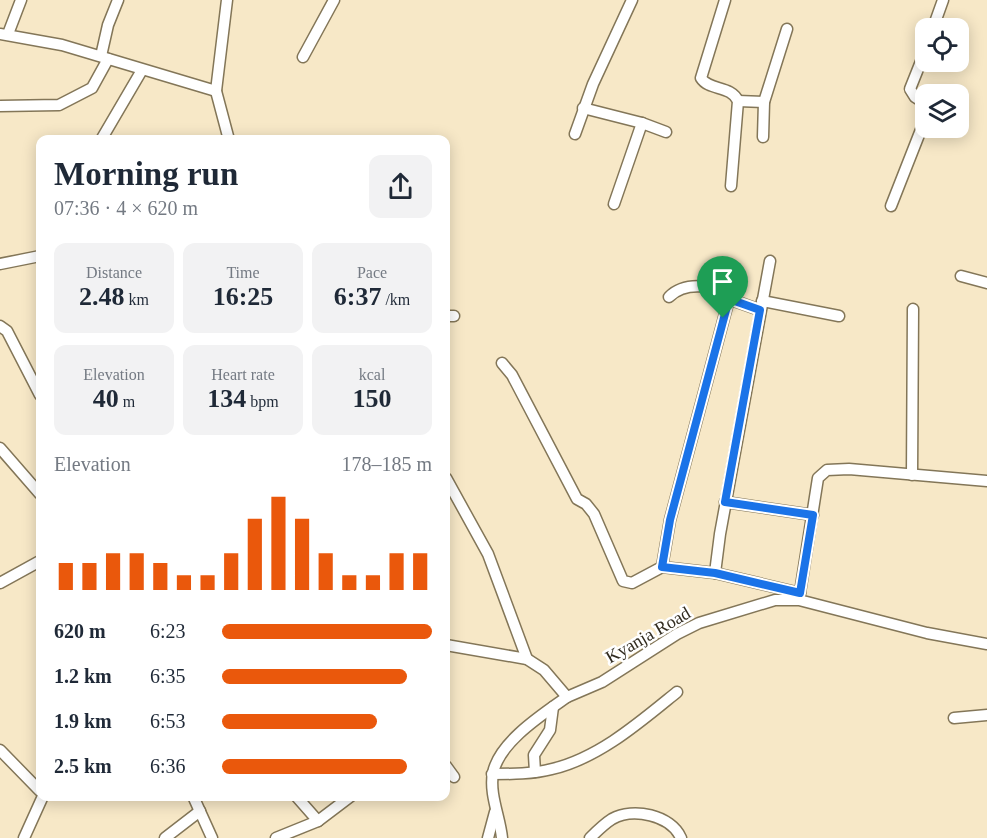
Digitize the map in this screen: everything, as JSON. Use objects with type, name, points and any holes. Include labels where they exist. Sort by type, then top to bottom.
[{"type":"street","points":[[21,0],[4,34],[105,58],[216,91]]},
{"type":"street","points":[[0,106],[59,105],[92,88],[105,58],[108,26],[118,0]]},
{"type":"street","points":[[227,0],[216,91],[228,135]]},
{"type":"street","points":[[303,57],[333,0]]},
{"type":"street","points":[[575,134],[583,108],[632,0]]},
{"type":"street","points":[[725,0],[701,78],[705,83],[732,92],[738,101],[730,186]]},
{"type":"street","points":[[936,18],[942,0]]},
{"type":"street","points":[[763,137],[765,102],[787,29]]},
{"type":"street","points":[[104,135],[142,70]]},
{"type":"street","points":[[915,97],[910,89],[917,72]]},
{"type":"street","points":[[738,101],[765,102]]},
{"type":"street","points":[[583,108],[642,123],[666,132]]},
{"type":"street","points":[[614,204],[642,123]]},
{"type":"street","points":[[891,206],[918,138]]},
{"type":"street","points":[[0,264],[36,257]]},
{"type":"street","points":[[715,573],[725,502],[770,261]]},
{"type":"street","points":[[962,276],[987,283]]},
{"type":"street","points":[[669,297],[680,290],[704,287],[716,290],[729,299],[839,316]]},
{"type":"street","points":[[662,567],[670,520],[729,299]]},
{"type":"street","points":[[912,475],[913,309]]},
{"type":"street","points":[[0,326],[8,331],[36,387]]},
{"type":"street","points":[[502,363],[508,367],[577,499],[586,504],[594,514],[620,578],[632,583],[662,567],[715,573],[799,596],[819,478],[827,470],[849,469],[987,481]]},
{"type":"street","points":[[0,448],[36,489]]},
{"type":"street","points":[[450,485],[488,554],[527,659]]},
{"type":"street","points":[[725,502],[813,515]]},
{"type":"street","points":[[0,583],[36,563]]},
{"type":"street","name":"Kyanja Road","points":[[492,774],[498,759],[512,741],[567,696],[602,681],[677,634],[699,623],[766,602],[799,596],[927,633],[987,644]]},
{"type":"street","points":[[450,646],[527,659],[544,670],[567,696]]},
{"type":"street","points":[[502,838],[495,812],[492,774],[535,772],[574,762],[609,742],[676,692]]},
{"type":"street","points":[[535,772],[534,755],[550,730],[553,707]]},
{"type":"street","points":[[954,718],[987,715]]},
{"type":"street","points":[[0,750],[36,787]]},
{"type":"street","points":[[450,772],[454,777]]},
{"type":"street","points":[[24,838],[41,801]]},
{"type":"street","points":[[195,801],[212,838]]},
{"type":"street","points":[[300,801],[318,821]]},
{"type":"street","points":[[276,838],[318,821],[344,801]]},
{"type":"street","points":[[165,838],[200,811]]},
{"type":"street","points":[[488,838],[495,812]]},
{"type":"street","points":[[590,838],[610,820],[631,814],[650,814],[668,823],[681,838]]},
{"type":"route","points":[[729,299],[760,310],[725,502],[813,515],[800,593],[715,573],[662,567],[663,550],[670,520],[723,318],[729,299]]}]
